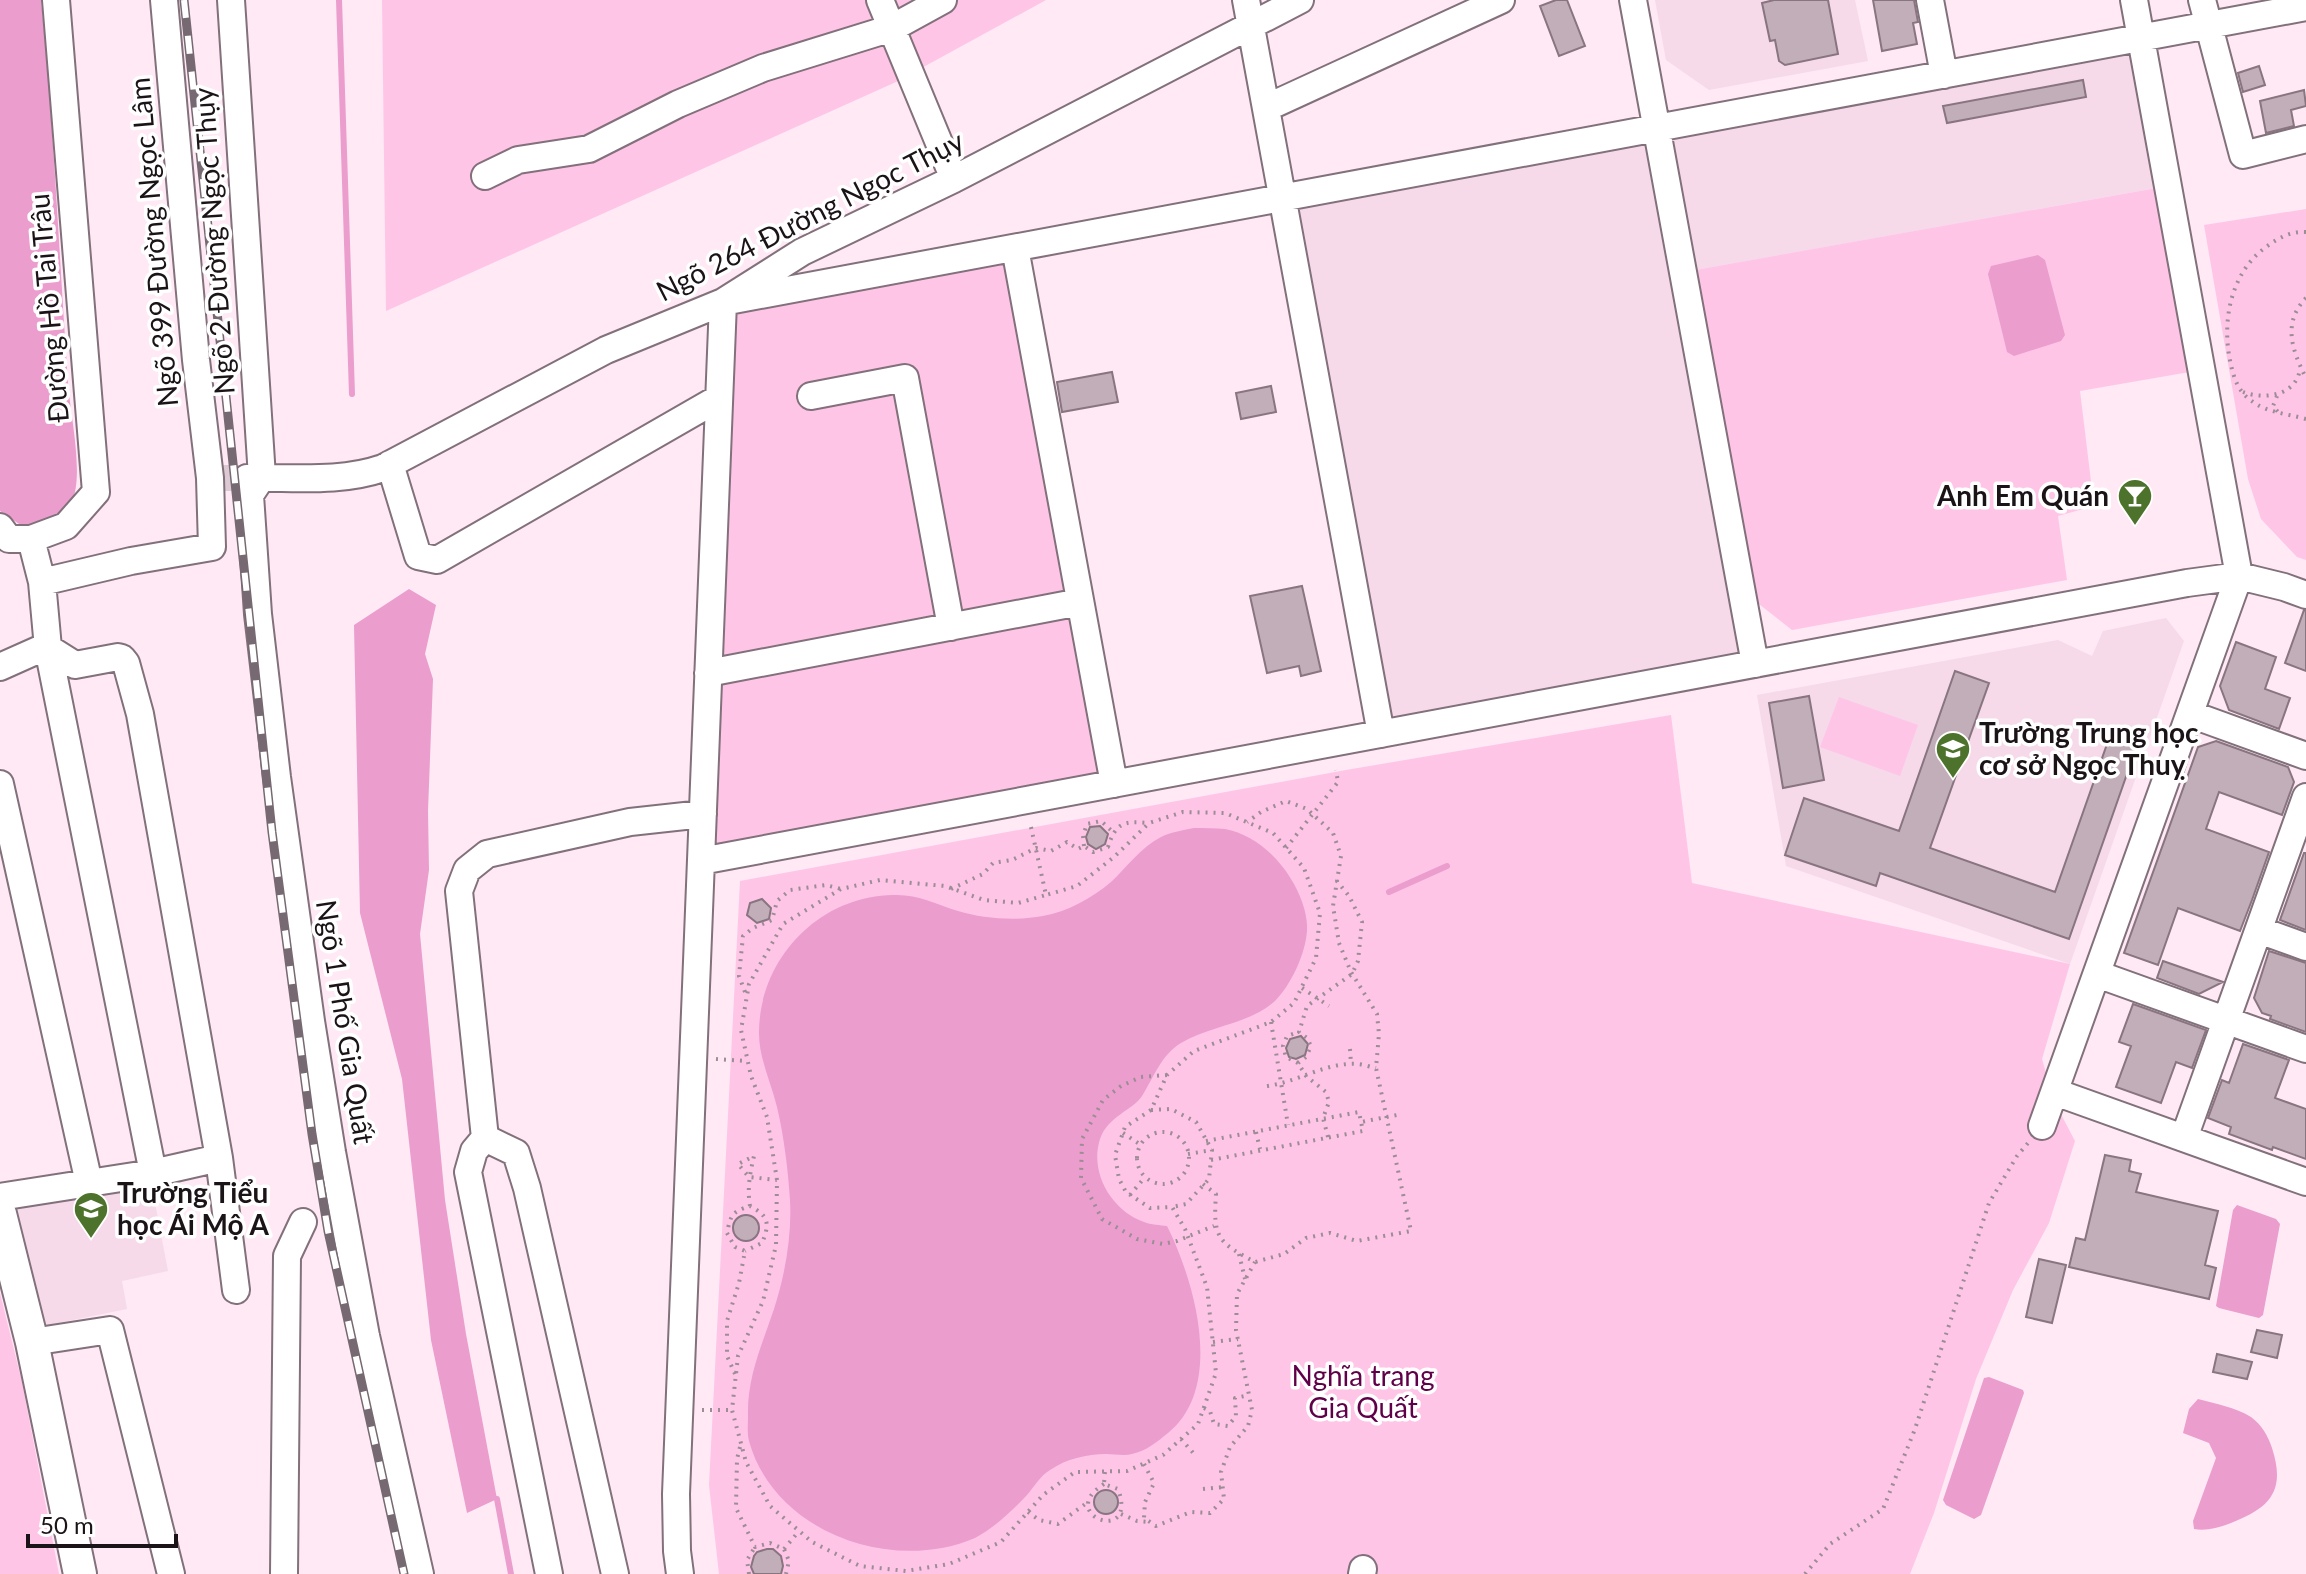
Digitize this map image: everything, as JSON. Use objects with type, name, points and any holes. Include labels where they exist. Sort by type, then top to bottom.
[{"type":"main road","points":[[0,1214],[32,1342],[80,1574]]},
{"type":"street","name":"Đường Hồ Tai Trâu","points":[[31,539],[66,526],[96,492],[56,0]]},
{"type":"street","name":"Ngõ 399 Đường Ngọc Lâm","points":[[42,582],[131,561],[212,547],[215,478],[196,360],[164,0]]},
{"type":"street","name":"Ngõ 2 Đường Ngọc Thụy","points":[[231,0],[254,478]]},
{"type":"street","points":[[880,0],[954,179]]},
{"type":"street","points":[[485,176],[518,160],[589,149],[678,104],[763,68],[892,28],[943,0]]},
{"type":"street","points":[[1246,0],[1381,734]]},
{"type":"street","name":"Ngõ 264 Đường Ngọc Thụy","points":[[254,478],[363,475],[390,464],[606,350],[723,302],[802,252],[954,179],[1300,0]]},
{"type":"street","points":[[1266,108],[1501,0]]},
{"type":"street","points":[[1633,0],[1755,664]]},
{"type":"street","points":[[1930,0],[1944,75]]},
{"type":"street","points":[[2042,1126],[2239,576],[2134,0]]},
{"type":"street","points":[[680,1574],[676,1494],[723,302],[2141,38],[2206,12],[2306,7]]},
{"type":"street","points":[[2206,12],[2243,155],[2306,139]]},
{"type":"street","points":[[1015,248],[1114,784]]},
{"type":"street","points":[[811,396],[905,378],[951,627]]},
{"type":"street","points":[[390,464],[418,556],[437,560],[719,398]]},
{"type":"street","name":"Ngõ 1 Phố Gia Quất","points":[[254,478],[250,495],[258,614],[311,1021],[366,1336],[420,1574]]},
{"type":"street","points":[[0,527],[9,539],[31,539],[42,582],[48,648],[153,1173]]},
{"type":"street","points":[[701,861],[2187,583],[2239,576],[2306,595]]},
{"type":"street","points":[[708,673],[1080,602]]},
{"type":"street","points":[[0,667],[48,648],[75,665],[118,657],[126,663],[140,714],[219,1158],[236,1290]]},
{"type":"street","points":[[2190,714],[2306,756]]},
{"type":"street","points":[[0,784],[89,1183]]},
{"type":"street","points":[[2184,1138],[2259,930],[2296,856],[2306,797]]},
{"type":"street","points":[[549,1574],[468,1172],[474,1151],[485,1138],[459,891],[467,870],[487,854],[630,822],[703,814]]},
{"type":"street","points":[[2259,930],[2306,947]]},
{"type":"street","points":[[2097,974],[2306,1049]]},
{"type":"street","points":[[2055,1092],[2306,1182]]},
{"type":"street","points":[[485,1138],[516,1153],[527,1188],[615,1574]]},
{"type":"street","points":[[0,1197],[153,1173],[219,1158]]},
{"type":"street","points":[[284,1574],[287,1256],[303,1222]]},
{"type":"street","points":[[32,1342],[110,1330],[171,1574]]},
{"type":"path","points":[[2306,232],[2296,231],[2274,241],[2251,258],[2236,287],[2226,324],[2232,371],[2242,392],[2258,405],[2306,419]]},
{"type":"path","points":[[2305,376],[2290,335],[2296,310],[2306,298]]},
{"type":"path","points":[[2305,376],[2306,361]]},
{"type":"path","points":[[2279,413],[2273,401],[2299,378],[2301,367]]},
{"type":"path","points":[[2242,392],[2265,397],[2282,392]]},
{"type":"path","points":[[1286,848],[1338,782],[1336,770]]},
{"type":"path","points":[[1203,1184],[1216,1194],[1214,1226],[1230,1249],[1255,1262],[1284,1254],[1306,1238],[1330,1233],[1357,1241],[1411,1231],[1376,1068],[1377,1014],[1352,974],[1339,943],[1333,906],[1341,856],[1333,833],[1307,809],[1286,801],[1247,822]]},
{"type":"path","points":[[1084,846],[1093,852],[1108,847],[1113,832],[1121,824],[1149,823],[1183,812],[1225,813],[1273,833],[1306,866],[1320,913],[1316,958],[1294,1003],[1271,1022],[1194,1051],[1167,1075],[1151,1110]]},
{"type":"path","points":[[1084,846],[1087,824],[1101,821],[1113,832]]},
{"type":"path","points":[[1149,823],[1114,857],[1077,886],[1018,903],[984,900],[945,886],[880,880],[841,889],[783,924],[749,984],[741,1030],[751,1076],[767,1117],[777,1180],[776,1245],[763,1301],[738,1356],[732,1410],[746,1462],[770,1506],[812,1542],[860,1566],[906,1571],[949,1564],[1001,1542],[1043,1495],[1075,1472],[1127,1471],[1163,1455],[1198,1424],[1216,1373],[1207,1287],[1188,1236],[1172,1207]]},
{"type":"path","points":[[1031,827],[1046,895]]},
{"type":"path","points":[[951,889],[983,874],[993,863],[1012,860],[1036,848],[1051,851],[1067,842],[1078,849],[1084,846]]},
{"type":"path","points":[[1299,1032],[1307,1006],[1352,974],[1358,961],[1362,922],[1349,896],[1336,880]]},
{"type":"path","points":[[746,994],[739,976],[743,936],[772,920],[777,901],[790,890],[826,885],[841,889]]},
{"type":"path","points":[[1302,988],[1329,1006]]},
{"type":"path","points":[[1271,1022],[1288,1125]]},
{"type":"path","points":[[1298,1063],[1306,1057],[1311,1046],[1299,1032]]},
{"type":"path","points":[[1299,1032],[1287,1036],[1283,1046],[1286,1057],[1298,1063],[1306,1076],[1326,1092],[1329,1102],[1323,1118],[1328,1137]]},
{"type":"path","points":[[1350,1049],[1351,1064]]},
{"type":"path","points":[[716,1059],[747,1061]]},
{"type":"path","points":[[1267,1086],[1329,1067],[1351,1064],[1376,1068]]},
{"type":"path","points":[[1167,1075],[1141,1077],[1121,1086],[1103,1100],[1082,1139],[1081,1178],[1102,1219],[1137,1239],[1163,1244],[1214,1226]]},
{"type":"path","points":[[1171,1109],[1196,1122],[1212,1150],[1209,1179],[1186,1204],[1150,1208],[1126,1192],[1119,1179],[1115,1155],[1125,1127],[1151,1110],[1171,1109]]},
{"type":"path","points":[[1206,1141],[1359,1112],[1363,1131],[1211,1160]]},
{"type":"path","points":[[1361,1122],[1402,1114]]},
{"type":"path","points":[[1805,1574],[1830,1544],[1883,1509],[1915,1429],[1989,1203],[2017,1156],[2042,1126]]},
{"type":"path","points":[[1163,1132],[1180,1138],[1188,1154],[1186,1170],[1174,1181],[1159,1184],[1145,1177],[1137,1162],[1141,1145],[1147,1138],[1163,1132]]},
{"type":"path","points":[[1256,1132],[1260,1149]]},
{"type":"path","points":[[1123,1133],[1141,1145]]},
{"type":"path","points":[[1188,1154],[1212,1150]]},
{"type":"path","points":[[750,1206],[749,1177],[754,1156],[738,1164],[749,1177],[777,1180]]},
{"type":"path","points":[[1130,1195],[1145,1177]]},
{"type":"path","points":[[750,1206],[761,1212],[767,1230],[762,1243],[745,1251],[735,1247],[727,1233],[730,1216],[750,1206]]},
{"type":"path","points":[[767,1230],[776,1231]]},
{"type":"path","points":[[736,1376],[727,1356],[727,1321],[745,1251]]},
{"type":"path","points":[[1239,1254],[1245,1280]]},
{"type":"path","points":[[1143,1463],[1154,1483],[1145,1502],[1144,1518],[1156,1526],[1191,1512],[1210,1513],[1224,1499],[1221,1472],[1230,1447],[1248,1426],[1252,1410],[1236,1330],[1237,1294],[1255,1262]]},
{"type":"path","points":[[1213,1342],[1238,1339]]},
{"type":"path","points":[[1204,1408],[1210,1411],[1214,1424],[1228,1426],[1236,1416],[1235,1398],[1249,1395]]},
{"type":"path","points":[[702,1410],[732,1410]]},
{"type":"path","points":[[1181,1439],[1195,1455]]},
{"type":"path","points":[[741,1443],[737,1459],[736,1508],[755,1547]]},
{"type":"path","points":[[1104,1484],[1105,1471]]},
{"type":"path","points":[[1028,1512],[1039,1520],[1058,1524],[1088,1502],[1093,1491],[1104,1484]]},
{"type":"path","points":[[1088,1502],[1089,1512],[1103,1522],[1121,1514],[1124,1504],[1118,1489],[1104,1484]]},
{"type":"path","points":[[1203,1489],[1223,1487]]},
{"type":"path","points":[[1121,1514],[1137,1521],[1151,1522]]},
{"type":"path","points":[[784,1549],[799,1531]]},
{"type":"path","points":[[749,1574],[747,1560],[755,1547],[770,1543],[784,1549],[789,1561],[786,1574]]},
{"type":"path","points":[[878,1574],[888,1569]]},
{"type":"shaded area","points":[[0,0],[41,0],[68,383],[77,462],[71,504],[63,514],[25,528],[0,511]]},
{"type":"shaded area","points":[[1655,0],[1855,0],[1868,61],[1709,90],[1666,60]]},
{"type":"shaded area","points":[[2141,38],[2168,186],[1691,271],[1755,664],[1381,734],[1282,198]]},
{"type":"shaded area","points":[[2038,255],[2045,260],[2065,335],[2061,341],[2014,356],[2007,352],[1988,274],[1991,266]]},
{"type":"shaded area","points":[[409,589],[436,605],[425,654],[433,679],[429,870],[420,934],[445,1200],[497,1499],[467,1513],[431,1340],[402,1079],[360,913],[354,625]]},
{"type":"shaded area","name":"Trường Trung học cơ sở Ngọc Thuỵ","points":[[2166,618],[2184,641],[2070,964],[1786,866],[1757,695],[2058,640],[2092,656],[2103,631]]},
{"type":"shaded area","points":[[1194,828],[1235,832],[1271,854],[1297,891],[1305,911],[1307,930],[1297,968],[1275,1001],[1253,1015],[1193,1037],[1174,1048],[1163,1060],[1142,1096],[1114,1119],[1100,1139],[1098,1165],[1106,1189],[1132,1217],[1167,1226],[1187,1276],[1195,1304],[1200,1362],[1196,1389],[1185,1413],[1168,1433],[1142,1451],[1129,1455],[1084,1456],[1056,1466],[989,1529],[975,1538],[942,1548],[908,1551],[873,1547],[840,1537],[809,1521],[783,1500],[762,1473],[748,1432],[748,1402],[753,1374],[781,1283],[790,1227],[784,1141],[759,1033],[762,1006],[770,980],[782,957],[798,937],[818,920],[866,898],[910,896],[968,914],[1000,918],[1033,918],[1052,914],[1079,904],[1104,888],[1154,841]]},
{"type":"shaded area","name":"Trường Tiểu học Ái Mộ A","points":[[151,1182],[168,1271],[122,1281],[127,1309],[38,1327],[12,1209]]},
{"type":"shaded area","points":[[2237,1205],[2276,1219],[2280,1224],[2263,1315],[2259,1318],[2216,1306],[2233,1210]]},
{"type":"shaded area","points":[[1989,1377],[2024,1393],[1981,1515],[1974,1519],[1946,1505],[1943,1500],[1984,1378]]},
{"type":"shaded area","points":[[2198,1399],[2232,1408],[2255,1420],[2270,1444],[2277,1476],[2271,1496],[2256,1511],[2226,1525],[2203,1530],[2194,1529],[2193,1521],[2216,1458],[2209,1443],[2183,1433],[2189,1409]]},
{"type":"green space","points":[[382,0],[1046,0],[896,82],[386,311]]},
{"type":"green space","points":[[2168,186],[2201,370],[2080,391],[2094,506],[2058,516],[2067,580],[1792,630],[1750,597],[1690,271]]},
{"type":"green space","points":[[2306,209],[2306,560],[2297,557],[2261,519],[2248,479],[2204,225]]},
{"type":"green space","points":[[1015,248],[1114,784],[701,861],[723,302]]},
{"type":"green space","points":[[1839,697],[1918,725],[1900,776],[1820,747]]},
{"type":"green space","name":"Nghĩa trang Gia Quất","points":[[1671,715],[1692,883],[2070,964],[2042,1059],[2054,1101],[2075,1141],[2049,1223],[2013,1290],[1976,1379],[1934,1513],[1910,1574],[719,1574],[709,1485],[740,881],[1346,770]]},
{"type":"green space","points":[[0,1293],[22,1382],[59,1574],[0,1574]]},
{"type":"building","points":[[1567,0],[1585,46],[1559,56],[1540,6]]},
{"type":"building","points":[[1774,0],[1828,0],[1838,54],[1785,65],[1779,61],[1775,40],[1770,41],[1762,3]]},
{"type":"building","points":[[1873,0],[1914,0],[1918,22],[1913,23],[1917,44],[1882,51]]},
{"type":"building","points":[[2259,66],[2265,85],[2243,92],[2238,73]]},
{"type":"building","points":[[2083,80],[2086,97],[1947,123],[1943,106]]},
{"type":"building","points":[[2304,90],[2306,106],[2291,110],[2294,126],[2266,133],[2260,101]]},
{"type":"building","points":[[1112,372],[1118,402],[1062,412],[1057,382]]},
{"type":"building","points":[[1271,386],[1276,412],[1241,419],[1236,393]]},
{"type":"building","points":[[1302,586],[1321,671],[1301,676],[1299,666],[1267,673],[1250,596]]},
{"type":"building","points":[[2306,611],[2306,671],[2285,663]]},
{"type":"building","points":[[2236,642],[2276,657],[2265,689],[2290,698],[2279,729],[2229,710],[2220,686]]},
{"type":"building","points":[[1955,671],[1989,683],[1930,848],[2055,892],[2113,727],[2140,737],[2069,939],[1880,873],[1876,886],[1785,855],[1804,798],[1899,831]]},
{"type":"building","points":[[1809,696],[1824,780],[1783,788],[1769,703]]},
{"type":"building","points":[[2216,741],[2288,767],[2294,782],[2282,815],[2219,792],[2206,829],[2269,852],[2240,931],[2178,908],[2158,965],[2124,953],[2198,747]]},
{"type":"building","points":[[1100,826],[1108,834],[1105,844],[1096,849],[1088,844],[1086,837],[1090,827]]},
{"type":"building","points":[[2306,853],[2306,930],[2280,920]]},
{"type":"building","points":[[762,899],[771,908],[769,919],[757,923],[747,915],[750,903]]},
{"type":"building","points":[[2269,951],[2306,963],[2306,1032],[2270,1019],[2271,1016],[2262,1013],[2254,998]]},
{"type":"building","points":[[2163,961],[2223,982],[2199,994],[2157,978]]},
{"type":"building","points":[[2133,1004],[2206,1030],[2192,1068],[2176,1062],[2161,1103],[2116,1087],[2131,1046],[2119,1042]]},
{"type":"building","points":[[1301,1036],[1308,1044],[1305,1055],[1296,1059],[1289,1057],[1286,1048],[1290,1039]]},
{"type":"building","points":[[2243,1044],[2289,1060],[2275,1098],[2306,1109],[2306,1159],[2229,1134],[2231,1127],[2208,1118],[2222,1080],[2229,1083]]},
{"type":"building","points":[[2105,1155],[2131,1160],[2129,1171],[2141,1174],[2136,1192],[2218,1211],[2205,1265],[2216,1268],[2209,1299],[2069,1267],[2076,1238],[2085,1240]]},
{"type":"building","points":[[746,1215],[755,1219],[759,1228],[755,1237],[746,1241],[737,1237],[733,1228],[737,1219]]},
{"type":"building","points":[[2039,1259],[2066,1265],[2052,1323],[2026,1317]]},
{"type":"building","points":[[2257,1330],[2282,1335],[2277,1358],[2251,1352]]},
{"type":"building","points":[[2217,1354],[2252,1362],[2247,1379],[2213,1372]]},
{"type":"building","points":[[1106,1490],[1114,1494],[1118,1502],[1114,1510],[1106,1514],[1098,1510],[1094,1502],[1098,1494]]},
{"type":"building","points":[[773,1549],[781,1556],[781,1574],[754,1574],[751,1567],[754,1556]]},
{"type":"waterway","points":[[339,0],[352,394]]},
{"type":"waterway","points":[[1389,892],[1447,866]]},
{"type":"waterway","points":[[497,1499],[511,1574]]},
{"type":"tunnel","points":[[221,478],[247,478]]},
{"type":"railway","points":[[184,0],[272,832],[312,1134],[328,1231],[404,1574]]},
{"type":"place","name":"Anh Em Quán","points":[[2135,527]]},
{"type":"place","name":"Trường Trung học cơ sở Ngọc Thuỵ","points":[[1953,780]]},
{"type":"place","name":"Trường Tiểu học Ái Mộ A","points":[[91,1240]]}]
